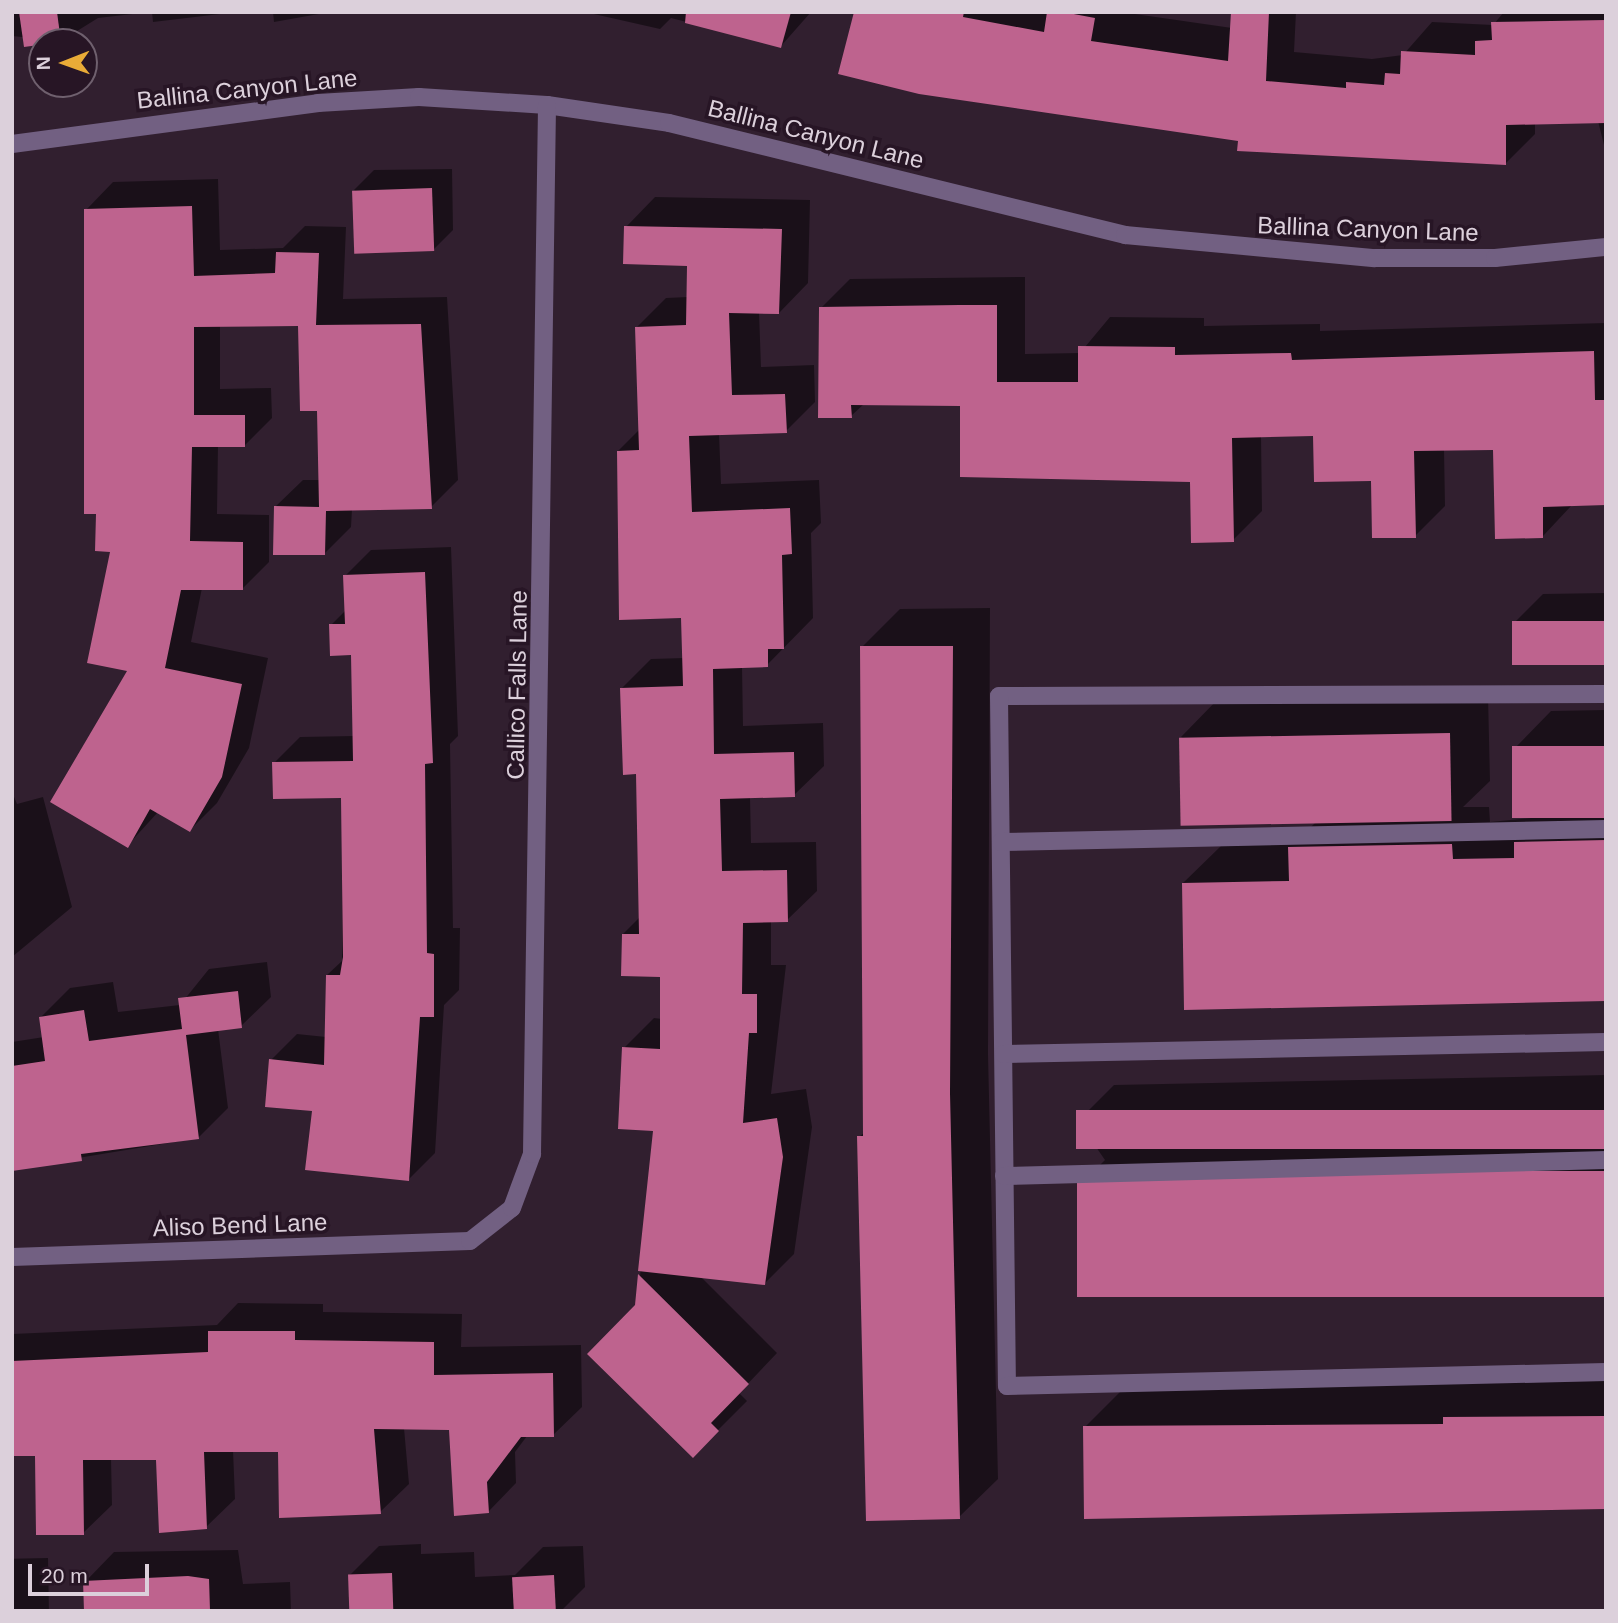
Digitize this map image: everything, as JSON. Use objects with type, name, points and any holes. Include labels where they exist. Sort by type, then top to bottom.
[{"type":"street","name":"Ballina Canyon Lane","points":[[12,144],[318,103],[419,97],[547,105],[669,123],[1125,235],[1375,258],[1495,258],[1606,247]]},
{"type":"street","name":"Callico Falls Lane","points":[[470,1241],[512,1208],[532,1154],[547,105]]},
{"type":"street","points":[[1606,694],[999,696],[1007,1385],[1606,1373]]},
{"type":"street","points":[[1001,842],[1606,829]]},
{"type":"street","points":[[1004,1054],[1606,1042]]},
{"type":"street","points":[[1004,1176],[1606,1160]]},
{"type":"street","name":"Aliso Bend Lane","points":[[12,1257],[470,1241]]},
{"type":"building","points":[[19,12],[57,12],[59,28],[28,28],[28,46],[24,47]]},
{"type":"building","points":[[686,12],[791,12],[781,48],[685,23]]},
{"type":"building","points":[[854,12],[964,12],[963,17],[1044,32],[1047,12],[1063,12],[1095,18],[1091,41],[1228,61],[1231,12],[1269,12],[1266,81],[1346,88],[1346,82],[1384,85],[1385,73],[1400,74],[1401,51],[1475,55],[1475,41],[1492,40],[1491,22],[1606,20],[1606,123],[1506,125],[1506,165],[1237,151],[1238,141],[919,94],[838,74]]},
{"type":"building","points":[[432,188],[434,251],[354,254],[352,191]]},
{"type":"building","points":[[192,206],[194,276],[275,273],[276,252],[319,253],[316,325],[421,324],[432,509],[326,511],[325,555],[273,555],[274,506],[319,507],[317,411],[300,411],[298,326],[194,327],[194,415],[245,415],[245,447],[192,447],[190,541],[243,542],[243,590],[181,590],[165,668],[242,684],[222,777],[190,832],[150,809],[128,848],[50,802],[127,671],[87,663],[110,552],[95,551],[96,514],[84,514],[84,209]]},
{"type":"building","points":[[624,226],[782,229],[779,314],[729,313],[732,395],[785,394],[787,433],[689,436],[692,512],[790,508],[792,554],[782,555],[784,649],[768,649],[768,667],[713,669],[714,754],[794,752],[795,797],[720,799],[722,871],[787,870],[788,922],[743,923],[742,994],[757,994],[757,1033],[749,1033],[743,1123],[777,1118],[783,1157],[765,1285],[638,1271],[653,1131],[618,1129],[622,1047],[660,1049],[660,977],[621,976],[622,934],[639,934],[636,774],[623,775],[620,688],[683,686],[681,618],[619,620],[617,451],[639,450],[635,327],[686,325],[687,266],[623,264]]},
{"type":"building","points":[[997,305],[997,382],[1078,382],[1078,346],[1175,347],[1175,355],[1291,353],[1292,360],[1594,351],[1595,400],[1606,400],[1606,505],[1543,507],[1543,538],[1495,539],[1493,450],[1414,451],[1416,538],[1372,538],[1371,481],[1314,482],[1313,436],[1232,438],[1234,542],[1191,543],[1190,482],[960,477],[960,406],[851,405],[852,418],[818,418],[819,307]]},
{"type":"building","points":[[425,572],[433,763],[425,764],[427,953],[434,954],[434,1017],[420,1017],[409,1181],[305,1170],[312,1111],[265,1107],[269,1059],[324,1065],[326,975],[340,975],[343,957],[341,798],[273,799],[272,762],[353,761],[351,655],[330,656],[329,624],[345,624],[343,575]]},
{"type":"building","points":[[1512,621],[1606,621],[1606,665],[1512,665]]},
{"type":"building","points":[[860,646],[953,646],[950,1093],[960,1519],[866,1521],[857,1136],[863,1136]]},
{"type":"building","points":[[1450,733],[1452,821],[1181,826],[1179,738]]},
{"type":"building","points":[[1512,746],[1606,746],[1606,818],[1512,818]]},
{"type":"building","points":[[1606,840],[1606,1001],[1184,1010],[1182,883],[1289,881],[1288,847],[1452,844],[1453,859],[1514,858],[1514,842]]},
{"type":"building","points":[[238,991],[242,1028],[186,1035],[199,1139],[81,1154],[82,1161],[12,1171],[12,1066],[45,1061],[39,1017],[84,1010],[89,1041],[182,1029],[178,998]]},
{"type":"building","points":[[1076,1110],[1606,1110],[1606,1149],[1076,1149]]},
{"type":"building","points":[[1077,1171],[1606,1171],[1606,1297],[1077,1297]]},
{"type":"building","points":[[638,1274],[749,1384],[711,1423],[719,1431],[693,1458],[587,1354],[635,1305]]},
{"type":"building","points":[[208,1331],[295,1331],[295,1340],[434,1342],[434,1375],[553,1373],[554,1437],[521,1437],[487,1482],[489,1513],[454,1516],[449,1430],[374,1429],[381,1514],[279,1518],[278,1452],[204,1452],[207,1529],[159,1533],[156,1460],[83,1460],[84,1535],[36,1535],[35,1456],[12,1456],[12,1361],[208,1352]]},
{"type":"building","points":[[1606,1416],[1606,1509],[1084,1519],[1083,1426],[1443,1424],[1443,1417]]},
{"type":"building","points":[[392,1573],[393,1611],[349,1611],[348,1575]]},
{"type":"building","points":[[554,1575],[556,1611],[514,1611],[512,1577]]},
{"type":"building","points":[[188,1576],[209,1579],[210,1611],[84,1611],[83,1581]]}]
